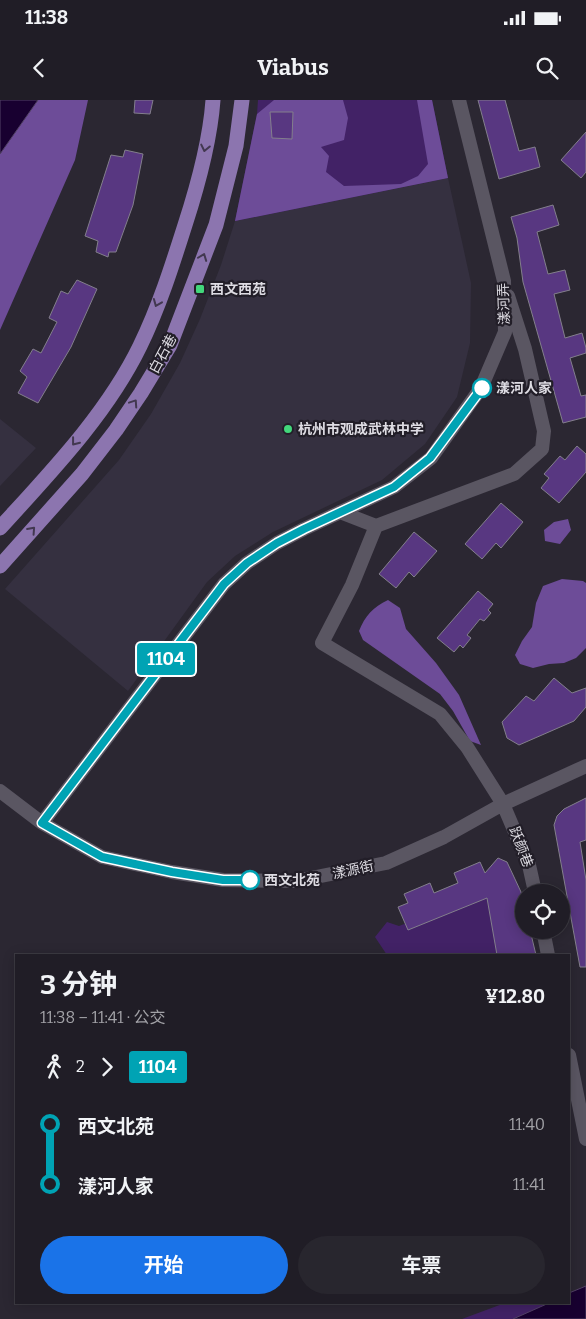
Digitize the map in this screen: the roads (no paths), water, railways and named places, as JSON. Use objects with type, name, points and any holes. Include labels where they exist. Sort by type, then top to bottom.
[{"type":"main road","name":"白石巷","points":[[0,528],[61,461],[107,402],[140,346],[168,277],[197,187],[212,120],[213,100]]},
{"type":"main road","name":"白石巷","points":[[0,566],[82,474],[116,430],[170,345],[216,224],[236,146],[242,100]]},
{"type":"street","name":"漾河弄","points":[[42,823],[224,584],[247,563],[277,543],[394,487],[430,458],[482,388],[505,332],[504,282],[459,100]]},
{"type":"street","points":[[340,512],[376,526],[514,474],[542,449],[544,432],[525,349],[504,282]]},
{"type":"street","name":"跃颜巷","points":[[376,526],[352,585],[322,643],[440,714],[467,747],[503,804],[529,865],[533,884]]},
{"type":"street","name":"漾源街","points":[[0,791],[42,823],[102,857],[172,872],[223,880],[296,881],[386,863],[444,837],[503,804],[586,766]]},
{"type":"street","points":[[545,939],[548,954]]},
{"type":"street","points":[[570,1060],[586,1139]]},
{"type":"place","name":"西文西苑","points":[[200,289]]},
{"type":"place","name":"漾河人家","points":[[482,388]]},
{"type":"place","name":"杭州市观成武林中学","points":[[288,429]]},
{"type":"place","name":"西文北苑","points":[[250,880]]}]
